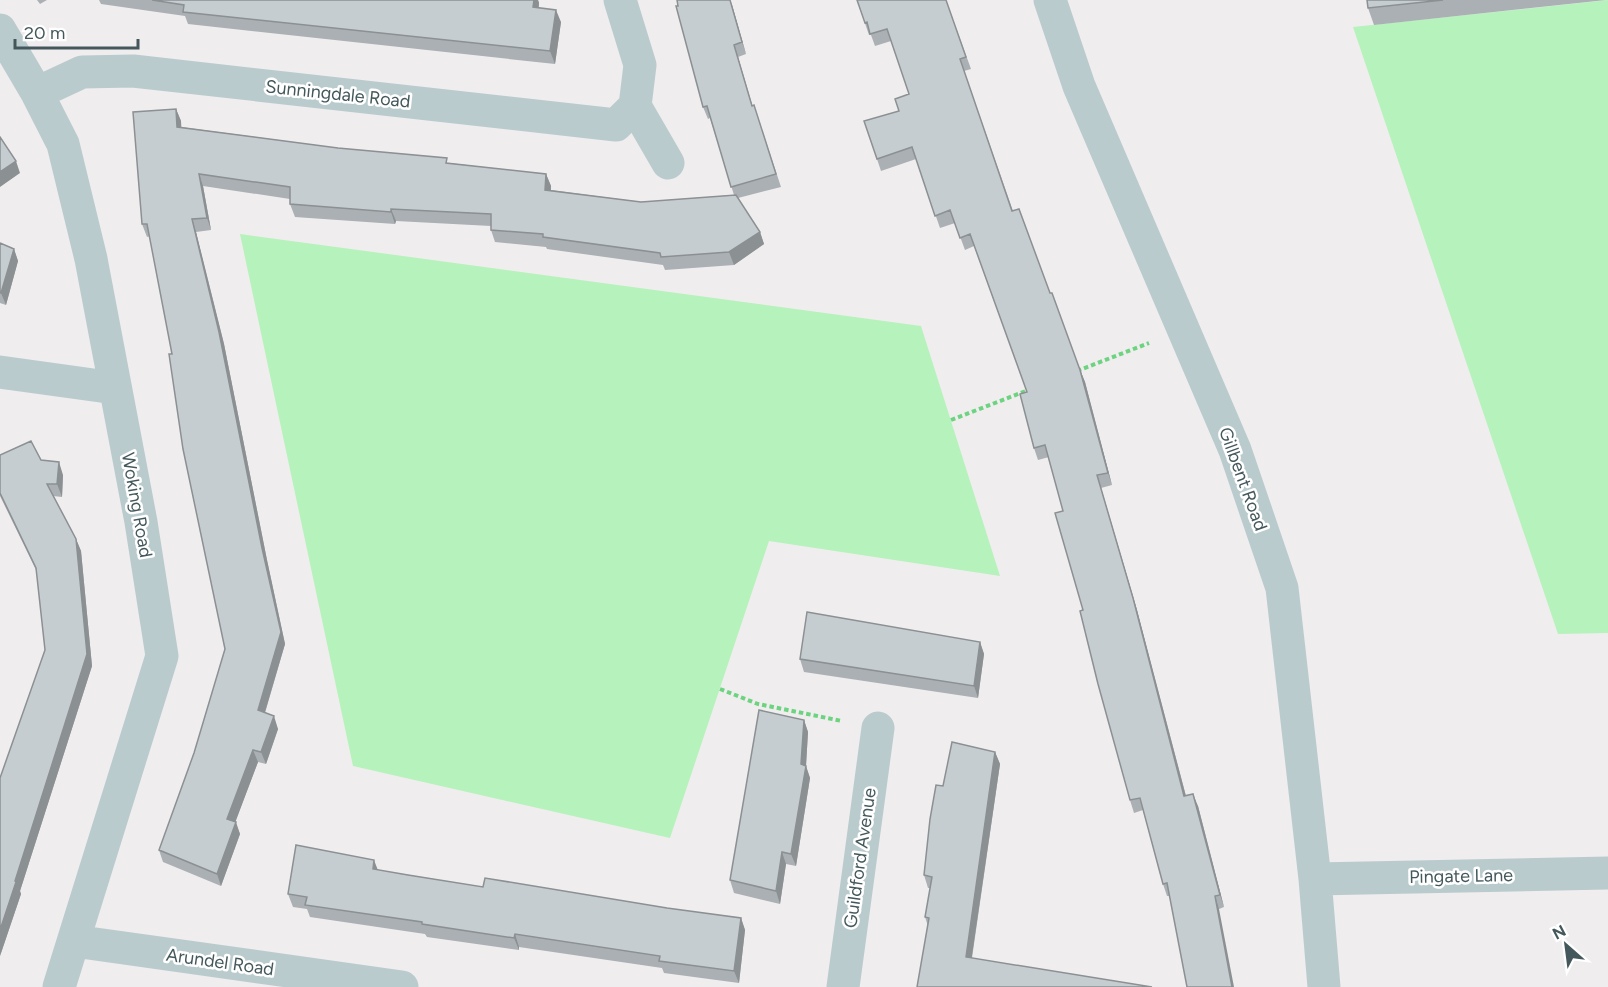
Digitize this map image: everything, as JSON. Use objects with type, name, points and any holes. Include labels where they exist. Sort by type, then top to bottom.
[{"type":"street","points":[[620,0],[640,65],[635,106],[668,163]]},
{"type":"street","name":"Gillbent Road","points":[[1050,0],[1079,86],[1235,450],[1282,588],[1315,879],[1324,987]]},
{"type":"street","name":"Woking Road","points":[[0,30],[37,93],[63,144],[91,259],[141,522],[162,656],[59,987]]},
{"type":"street","name":"Sunningdale Road","points":[[37,93],[82,72],[133,71],[616,126],[635,106]]},
{"type":"street","points":[[0,372],[115,388]]},
{"type":"street","name":"Guildford Avenue","points":[[843,987],[878,728]]},
{"type":"street","name":"Pingate Lane","points":[[1315,879],[1608,873]]},
{"type":"street","name":"Arundel Road","points":[[74,941],[402,987]]},
{"type":"path","points":[[1072,373],[1183,330]]},
{"type":"path","points":[[951,420],[1039,386]]},
{"type":"path","points":[[720,689],[758,704],[878,728]]},
{"type":"green space","points":[[1608,0],[1608,633],[1558,634],[1353,27]]},
{"type":"green space","points":[[240,234],[921,326],[1000,576],[769,541],[670,838],[353,766]]},
{"type":"building","points":[[152,0],[534,0],[533,7],[556,10],[550,51],[183,12],[184,5]]},
{"type":"building","points":[[677,0],[730,0],[742,42],[734,45],[776,174],[731,187],[707,106],[703,107],[676,6],[678,6]]},
{"type":"building","points":[[857,0],[946,0],[966,57],[960,59],[1012,211],[1019,209],[1080,370],[1108,473],[1097,475],[1133,598],[1184,796],[1193,794],[1220,895],[1215,896],[1232,987],[1187,987],[1167,883],[1163,884],[1140,798],[1130,800],[1098,684],[1080,611],[1083,610],[1055,513],[1063,511],[1045,445],[1034,448],[1020,394],[1027,392],[970,234],[960,238],[950,210],[935,216],[912,147],[877,159],[864,121],[899,111],[895,99],[909,94],[887,29],[870,34]]},
{"type":"building","points":[[1367,0],[1443,0],[1368,8]]},
{"type":"building","points":[[176,109],[177,127],[338,148],[447,158],[446,163],[546,174],[545,190],[641,202],[736,195],[760,232],[729,252],[661,257],[660,253],[543,237],[543,234],[491,230],[491,214],[391,209],[391,212],[290,204],[290,187],[199,174],[207,218],[192,219],[219,332],[281,632],[258,710],[274,716],[261,752],[253,750],[227,819],[236,822],[217,874],[159,850],[194,753],[225,649],[183,449],[169,354],[172,354],[147,224],[142,224],[133,112]]},
{"type":"building","points":[[0,137],[16,161],[0,172]]},
{"type":"building","points":[[0,243],[14,249],[1,293],[0,293]]},
{"type":"building","points":[[31,441],[41,460],[59,462],[57,484],[47,484],[76,539],[87,654],[0,930],[0,778],[45,650],[36,568],[0,493],[0,455]]},
{"type":"building","points":[[807,612],[980,642],[974,686],[800,659]]},
{"type":"building","points":[[759,710],[804,720],[801,764],[806,766],[791,854],[782,852],[776,891],[730,880]]},
{"type":"building","points":[[952,742],[995,752],[966,957],[1152,987],[917,987],[929,918],[925,917],[932,877],[924,875],[930,819],[936,785],[943,786]]},
{"type":"building","points":[[296,845],[374,860],[373,869],[408,875],[483,887],[485,878],[741,918],[734,971],[659,961],[660,956],[515,934],[514,938],[305,905],[307,897],[288,894]]}]
